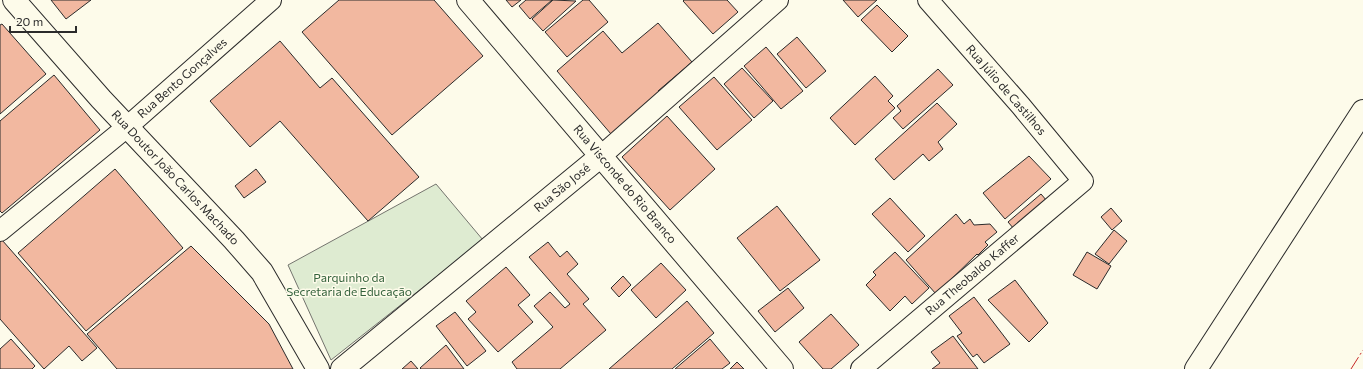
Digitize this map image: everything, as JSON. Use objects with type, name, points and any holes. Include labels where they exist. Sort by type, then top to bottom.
[{"type":"street","name":"Rua Doutor João Carlos Machado","points":[[14,0],[127,127],[234,240],[262,272],[318,369]]},
{"type":"street","name":"Rua Bento Gonçalves","points":[[0,231],[127,127],[271,0]]},
{"type":"street","name":"Rua Visconde do Rio Branco","points":[[468,0],[782,369]]},
{"type":"street","name":"Rua São José","points":[[342,369],[601,156],[778,0]]},
{"type":"street","name":"Rua Júlio de Castilhos","points":[[928,0],[1021,106],[1083,181]]},
{"type":"street","points":[[1196,369],[1363,111]]},
{"type":"street","name":"Rua Theobaldo Kaffer","points":[[861,369],[1083,181]]},
{"type":"green space","name":"Parquinho da Secretaria de Educação","points":[[436,184],[483,240],[331,360],[288,265]]},
{"type":"building","points":[[51,0],[91,0],[66,19]]},
{"type":"building","points":[[339,0],[434,0],[483,56],[392,135],[302,32]]},
{"type":"building","points":[[506,0],[521,0],[512,7]]},
{"type":"building","points":[[526,0],[552,0],[530,19],[519,6]]},
{"type":"building","points":[[553,0],[576,1],[543,31],[532,19]]},
{"type":"building","points":[[583,0],[589,0],[608,22],[567,57],[545,32]]},
{"type":"building","points":[[727,0],[738,12],[713,34],[683,1]]},
{"type":"building","points":[[843,0],[877,0],[858,17]]},
{"type":"building","points":[[877,5],[908,36],[892,52],[861,20]]},
{"type":"building","points":[[658,23],[692,62],[658,91],[660,93],[611,134],[557,71],[603,31],[622,53]]},
{"type":"building","points":[[2,24],[46,74],[0,114],[0,25]]},
{"type":"building","points":[[797,37],[826,71],[806,88],[777,54]]},
{"type":"building","points":[[280,41],[320,88],[332,78],[419,177],[368,221],[280,121],[250,147],[210,101]]},
{"type":"building","points":[[766,47],[803,91],[781,109],[744,66]]},
{"type":"building","points":[[742,68],[773,101],[754,118],[724,84]]},
{"type":"building","points":[[938,69],[953,85],[903,129],[893,118],[901,111],[897,106]]},
{"type":"building","points":[[54,75],[100,130],[2,213],[0,211],[0,121]]},
{"type":"building","points":[[875,76],[893,96],[888,101],[895,108],[855,145],[830,118]]},
{"type":"building","points":[[714,77],[752,120],[717,150],[679,107]]},
{"type":"building","points":[[937,103],[957,124],[938,142],[943,149],[929,161],[923,154],[894,180],[875,159]]},
{"type":"building","points":[[667,116],[715,169],[670,210],[622,157]]},
{"type":"building","points":[[1029,156],[1051,179],[1005,219],[983,193]]},
{"type":"building","points":[[115,169],[183,248],[86,331],[18,253]]},
{"type":"building","points":[[256,169],[266,182],[244,198],[235,186]]},
{"type":"building","points":[[1041,194],[1047,201],[1014,229],[1008,222]]},
{"type":"building","points":[[890,198],[925,236],[908,252],[872,214]]},
{"type":"building","points":[[777,206],[820,260],[780,291],[737,238]]},
{"type":"building","points":[[1111,208],[1122,221],[1112,230],[1101,217]]},
{"type":"building","points":[[956,214],[964,224],[970,219],[974,225],[990,224],[997,232],[985,242],[988,245],[936,294],[906,260]]},
{"type":"building","points":[[1114,230],[1127,241],[1109,264],[1095,254]]},
{"type":"building","points":[[2,240],[97,348],[82,361],[69,346],[44,369],[0,319],[0,242]]},
{"type":"building","points":[[548,242],[560,257],[567,251],[578,264],[567,274],[589,299],[583,304],[606,330],[560,369],[517,369],[512,362],[553,327],[534,306],[550,292],[565,308],[570,304],[529,257]]},
{"type":"building","points":[[191,246],[269,324],[293,369],[117,369],[87,334]]},
{"type":"building","points":[[895,252],[929,288],[912,304],[905,296],[890,311],[866,285],[876,275],[873,272]]},
{"type":"building","points":[[1087,252],[1111,266],[1097,289],[1073,275]]},
{"type":"building","points":[[661,263],[686,290],[656,318],[631,290]]},
{"type":"building","points":[[506,267],[530,295],[518,305],[533,322],[498,352],[468,319],[476,312],[466,301]]},
{"type":"building","points":[[623,276],[631,285],[619,297],[611,288]]},
{"type":"building","points":[[1015,280],[1048,323],[1029,342],[988,300]]},
{"type":"building","points":[[788,288],[804,308],[775,332],[758,311]]},
{"type":"building","points":[[974,297],[1010,344],[984,363],[977,354],[973,357],[957,336],[962,333],[949,316]]},
{"type":"building","points":[[687,301],[714,333],[672,369],[609,369]]},
{"type":"building","points":[[455,312],[486,351],[467,366],[436,326]]},
{"type":"building","points":[[831,314],[859,345],[831,369],[823,369],[799,342]]},
{"type":"building","points":[[953,336],[978,369],[932,369],[940,363],[931,352]]},
{"type":"building","points":[[11,339],[35,366],[32,369],[0,369],[0,349]]},
{"type":"building","points":[[710,339],[730,363],[722,369],[675,369]]},
{"type":"building","points":[[446,345],[464,369],[420,368]]},
{"type":"building","points":[[411,361],[418,369],[402,369]]},
{"type":"building","points":[[737,362],[744,369],[730,369]]},
{"type":"power","points":[[1351,369],[1363,350]]}]
